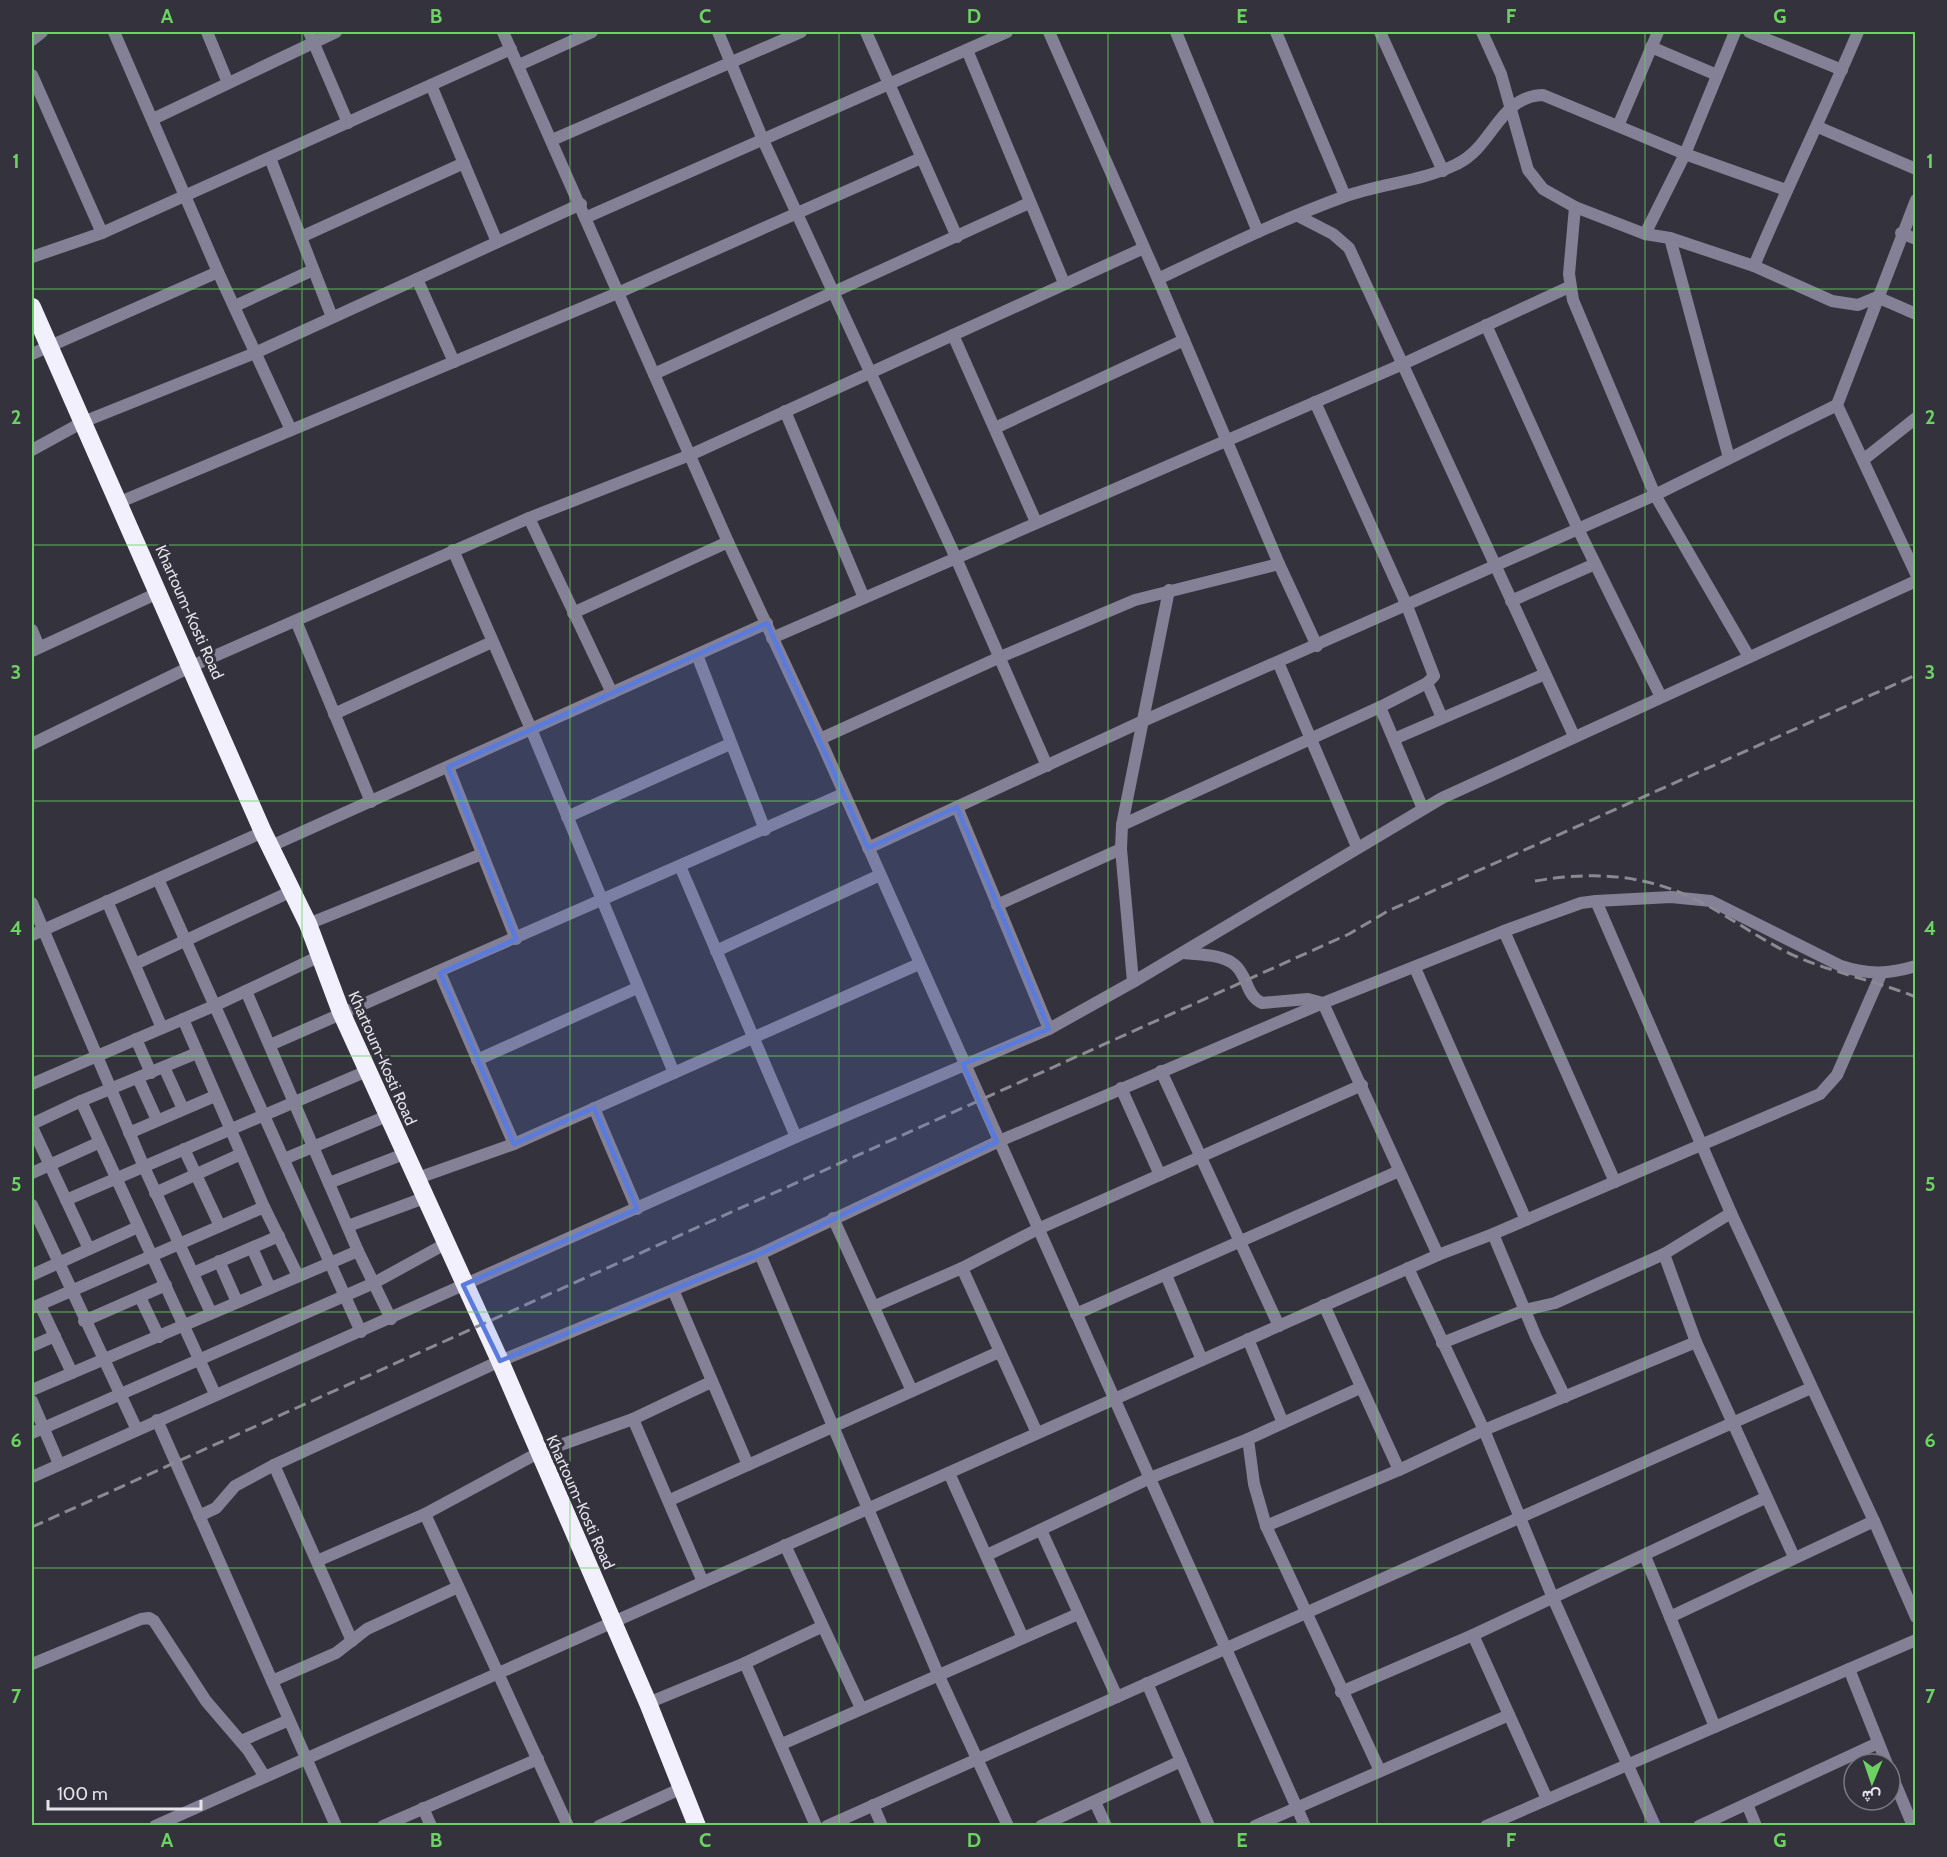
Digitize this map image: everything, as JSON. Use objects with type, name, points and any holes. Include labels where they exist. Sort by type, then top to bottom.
[{"type":"highway","name":"Khartoum-Kosti Road","points":[[32,307],[160,592],[267,839],[308,924],[341,1012],[367,1071],[463,1285],[500,1361],[648,1703],[697,1826]]},
{"type":"street","points":[[32,40],[42,32]]},
{"type":"street","points":[[114,32],[218,272],[291,430]]},
{"type":"street","points":[[207,32],[228,83]]},
{"type":"street","points":[[153,119],[228,83],[311,37],[336,32]]},
{"type":"street","points":[[503,32],[587,217],[728,542],[820,739],[997,1142],[1115,1399],[1224,1649],[1305,1826]]},
{"type":"street","points":[[519,65],[592,32]]},
{"type":"street","points":[[718,32],[763,140],[956,558],[1047,766]]},
{"type":"street","points":[[552,140],[732,64],[801,32]]},
{"type":"street","points":[[866,32],[957,237]]},
{"type":"street","points":[[587,217],[1007,32]]},
{"type":"street","points":[[1049,32],[1158,279],[1225,441],[1317,646]]},
{"type":"street","points":[[1176,32],[1258,232]]},
{"type":"street","points":[[1276,32],[1345,196]]},
{"type":"street","points":[[1380,32],[1443,171]]},
{"type":"street","points":[[1482,32],[1501,74],[1520,146],[1535,181],[1543,189],[1575,207],[1645,234],[1670,238],[1754,266],[1845,305],[1858,305],[1877,297],[1916,314]]},
{"type":"street","points":[[1618,126],[1658,32]]},
{"type":"street","points":[[1645,234],[1685,154],[1735,32]]},
{"type":"street","points":[[1749,32],[1842,70]]},
{"type":"street","points":[[1754,266],[1786,190],[1818,127],[1858,32]]},
{"type":"street","points":[[311,37],[348,123]]},
{"type":"street","points":[[1651,47],[1717,75]]},
{"type":"street","points":[[32,257],[102,233],[511,49]]},
{"type":"street","points":[[967,50],[1029,203],[1064,282]]},
{"type":"street","points":[[32,75],[102,233]]},
{"type":"street","points":[[431,85],[497,242]]},
{"type":"street","points":[[1158,279],[1258,232],[1345,196],[1424,178],[1460,163],[1478,149],[1509,107],[1527,97],[1543,95],[1685,154],[1786,190]]},
{"type":"street","points":[[1818,127],[1916,169]]},
{"type":"street","points":[[270,158],[332,317]]},
{"type":"street","points":[[120,502],[620,292],[921,158]]},
{"type":"street","points":[[301,237],[464,163]]},
{"type":"street","points":[[868,848],[1143,721],[1655,495],[1837,405],[1901,233],[1916,200]]},
{"type":"street","points":[[654,374],[1029,203]]},
{"type":"street","points":[[32,450],[83,422],[255,353],[581,204]]},
{"type":"street","points":[[1575,207],[1569,286],[1655,495],[1749,657]]},
{"type":"street","points":[[1298,216],[1333,234],[1349,248],[1575,736]]},
{"type":"street","points":[[1901,233],[1916,239]]},
{"type":"street","points":[[1670,238],[1730,458]]},
{"type":"street","points":[[32,744],[192,666],[453,550],[690,455],[1064,282],[1144,248]]},
{"type":"street","points":[[234,306],[314,270]]},
{"type":"street","points":[[32,354],[218,272]]},
{"type":"street","points":[[417,279],[454,362]]},
{"type":"street","points":[[772,638],[1403,364],[1569,286]]},
{"type":"street","points":[[1486,325],[1578,529],[1661,697]]},
{"type":"street","points":[[953,335],[1036,522]]},
{"type":"street","points":[[995,428],[1184,340]]},
{"type":"street","points":[[1122,825],[1380,706],[1427,683],[1435,673],[1315,402]]},
{"type":"street","points":[[1837,405],[1916,574]]},
{"type":"street","points":[[785,411],[864,598]]},
{"type":"street","points":[[1863,460],[1916,418]]},
{"type":"street","points":[[529,518],[612,693]]},
{"type":"street","points":[[573,613],[728,542]]},
{"type":"street","points":[[453,550],[531,729],[674,1073]]},
{"type":"street","points":[[820,739],[998,658],[1135,600],[1279,564]]},
{"type":"street","points":[[1511,600],[1595,564]]},
{"type":"street","points":[[32,1477],[796,1137],[1048,1029],[1133,982],[1423,809],[1575,736],[1916,581]]},
{"type":"street","points":[[1133,982],[1121,849],[1122,825],[1169,590]]},
{"type":"street","points":[[32,630],[35,649],[160,592]]},
{"type":"street","points":[[296,621],[371,802]]},
{"type":"street","points":[[32,935],[158,879],[371,802],[767,623]]},
{"type":"street","points":[[334,714],[492,642]]},
{"type":"street","points":[[697,655],[765,830]]},
{"type":"street","points":[[1278,663],[1357,847]]},
{"type":"street","points":[[1394,739],[1545,674]]},
{"type":"street","points":[[1427,683],[1442,718]]},
{"type":"street","points":[[1380,706],[1423,809]]},
{"type":"street","points":[[567,817],[730,744]]},
{"type":"street","points":[[447,767],[516,939]]},
{"type":"street","points":[[270,1045],[341,1012],[440,973],[843,794]]},
{"type":"street","points":[[957,807],[1048,1029]]},
{"type":"street","points":[[998,904],[1121,849]]},
{"type":"street","points":[[308,924],[482,854]]},
{"type":"street","points":[[680,866],[796,1137]]},
{"type":"street","points":[[716,951],[880,875]]},
{"type":"street","points":[[158,879],[361,1332]]},
{"type":"street","points":[[135,964],[292,891]]},
{"type":"street","points":[[199,1516],[216,1508],[235,1486],[274,1465],[500,1361],[674,1292],[997,1142],[1161,1071],[1323,1003],[1581,903],[1671,897],[1711,901],[1841,966],[1861,972],[1881,974],[1916,966]]},
{"type":"street","points":[[108,901],[162,1028]]},
{"type":"street","points":[[1596,901],[1731,1213],[1916,1617]]},
{"type":"street","points":[[32,903],[95,1056],[211,1313]]},
{"type":"street","points":[[1504,931],[1616,1182]]},
{"type":"street","points":[[1184,952],[1230,962],[1240,970],[1256,1000],[1262,1004],[1308,999],[1323,1003],[1438,1255]]},
{"type":"street","points":[[32,1084],[216,1005],[320,956]]},
{"type":"street","points":[[416,1179],[514,1144],[919,964]]},
{"type":"street","points":[[1415,968],[1526,1220]]},
{"type":"street","points":[[440,973],[514,1144]]},
{"type":"street","points":[[155,1826],[1408,1268],[1820,1094],[1837,1075],[1881,974]]},
{"type":"street","points":[[477,1060],[637,988]]},
{"type":"street","points":[[246,991],[358,1251],[391,1319]]},
{"type":"street","points":[[183,1019],[264,1206],[298,1276]]},
{"type":"street","points":[[136,1038],[151,1073]]},
{"type":"street","points":[[89,1249],[32,1125],[81,1101],[197,1053]]},
{"type":"street","points":[[164,1067],[183,1109]]},
{"type":"street","points":[[66,1200],[367,1071]]},
{"type":"street","points":[[1161,1071],[1279,1326]]},
{"type":"street","points":[[138,1078],[157,1120]]},
{"type":"street","points":[[874,1306],[962,1268],[1038,1229],[1201,1155],[1362,1085]]},
{"type":"street","points":[[1121,1088],[1160,1175]]},
{"type":"street","points":[[129,1133],[215,1096]]},
{"type":"street","points":[[81,1101],[98,1143],[215,1394]]},
{"type":"street","points":[[594,1108],[637,1209]]},
{"type":"street","points":[[284,1159],[387,1116]]},
{"type":"street","points":[[32,1173],[98,1143]]},
{"type":"street","points":[[184,1149],[220,1226]]},
{"type":"street","points":[[155,1192],[241,1154]]},
{"type":"street","points":[[329,1183],[404,1154]]},
{"type":"street","points":[[1076,1314],[1399,1171]]},
{"type":"street","points":[[348,1226],[424,1198]]},
{"type":"street","points":[[32,1205],[136,1430]]},
{"type":"street","points":[[72,1373],[55,1336],[36,1307],[264,1206]]},
{"type":"street","points":[[1442,1343],[1525,1310],[1555,1303],[1664,1254],[1731,1213]]},
{"type":"street","points":[[833,1218],[912,1391]]},
{"type":"street","points":[[32,1275],[138,1227]]},
{"type":"street","points":[[1493,1234],[1565,1397]]},
{"type":"street","points":[[193,1273],[279,1236]]},
{"type":"street","points":[[37,1430],[374,1283],[445,1244]]},
{"type":"street","points":[[252,1248],[270,1288]]},
{"type":"street","points":[[32,1390],[358,1251]]},
{"type":"street","points":[[760,1254],[835,1426],[938,1674],[1008,1826]]},
{"type":"street","points":[[1664,1254],[1696,1342],[1765,1498],[1794,1557]]},
{"type":"street","points":[[219,1261],[237,1302]]},
{"type":"street","points":[[962,1268],[1037,1433]]},
{"type":"street","points":[[1408,1268],[1484,1430],[1553,1598],[1655,1826]]},
{"type":"street","points":[[1166,1275],[1202,1360]]},
{"type":"street","points":[[84,1321],[166,1285]]},
{"type":"street","points":[[674,1292],[748,1465]]},
{"type":"street","points":[[140,1297],[159,1337]]},
{"type":"street","points":[[1324,1305],[1399,1470]]},
{"type":"street","points":[[32,1346],[55,1336]]},
{"type":"street","points":[[1248,1339],[1283,1423]]},
{"type":"street","points":[[1266,1526],[1399,1470],[1484,1430],[1696,1342]]},
{"type":"street","points":[[670,1500],[999,1352]]},
{"type":"street","points":[[317,1561],[425,1514],[538,1453],[633,1419],[711,1382]]},
{"type":"street","points":[[987,1555],[1150,1478],[1248,1439],[1360,1388]]},
{"type":"street","points":[[827,1826],[1811,1389]]},
{"type":"street","points":[[32,1401],[37,1430],[60,1464]]},
{"type":"street","points":[[633,1419],[670,1500],[703,1582]]},
{"type":"street","points":[[157,1420],[336,1826]]},
{"type":"street","points":[[1248,1439],[1254,1484],[1266,1526],[1380,1772]]},
{"type":"street","points":[[274,1465],[352,1641]]},
{"type":"street","points":[[949,1473],[1023,1638]]},
{"type":"street","points":[[1341,1692],[1473,1635],[1765,1498]]},
{"type":"street","points":[[425,1514],[568,1826]]},
{"type":"street","points":[[1670,1617],[1874,1521]]},
{"type":"street","points":[[1041,1530],[1117,1697]]},
{"type":"street","points":[[785,1545],[821,1627],[861,1708]]},
{"type":"street","points":[[1645,1556],[1715,1727]]},
{"type":"street","points":[[272,1681],[336,1653],[376,1624],[458,1587]]},
{"type":"street","points":[[782,1744],[1078,1614]]},
{"type":"street","points":[[32,1664],[141,1619],[149,1618],[154,1622],[220,1720],[241,1741],[265,1777]]},
{"type":"street","points":[[648,1703],[745,1663],[821,1627]]},
{"type":"street","points":[[1473,1635],[1547,1799]]},
{"type":"street","points":[[1486,1826],[1916,1640]]},
{"type":"street","points":[[745,1663],[816,1826]]},
{"type":"street","points":[[1849,1669],[1882,1752]]},
{"type":"street","points":[[1147,1683],[1209,1826]]},
{"type":"street","points":[[1255,1826],[1509,1715]]},
{"type":"street","points":[[241,1741],[289,1720]]},
{"type":"street","points":[[1699,1826],[1878,1743]]},
{"type":"street","points":[[383,1826],[538,1759]]},
{"type":"street","points":[[1041,1826],[1181,1761]]},
{"type":"street","points":[[598,1826],[682,1788]]},
{"type":"street","points":[[1902,1800],[1913,1826]]},
{"type":"street","points":[[1095,1802],[1106,1826]]},
{"type":"street","points":[[1747,1804],[1756,1826]]},
{"type":"street","points":[[873,1805],[882,1826]]},
{"type":"street","points":[[423,1808],[431,1826]]},
{"type":"highlighted area","points":[[767,623],[868,848],[957,807],[1049,1029],[963,1064],[997,1142],[760,1254],[500,1361],[463,1285],[637,1209],[594,1108],[514,1144],[440,973],[516,939],[448,767]]},
{"type":"railway","points":[[32,1527],[1349,934],[1388,911],[1916,675]]},
{"type":"railway","points":[[1535,881],[1604,876],[1626,878],[1669,888],[1712,908],[1795,956],[1916,997]]}]
